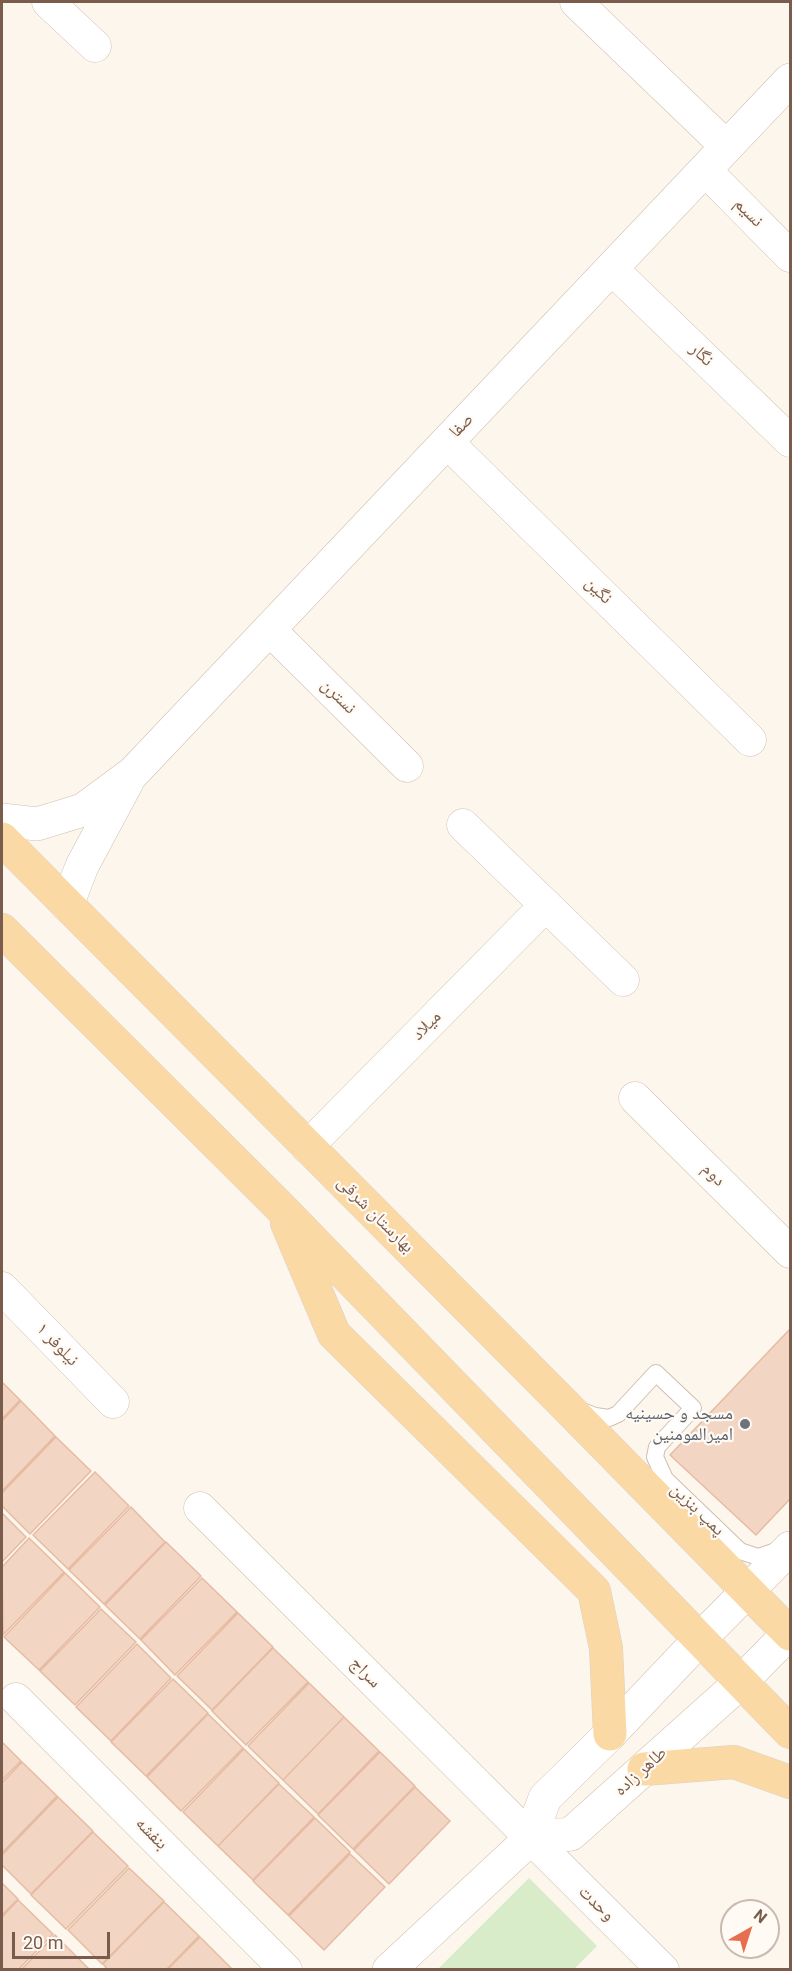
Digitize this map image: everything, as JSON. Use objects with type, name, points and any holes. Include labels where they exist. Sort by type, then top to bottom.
[{"type":"main road","name":"بهارستان شرقی","points":[[2,839],[790,1633]]},
{"type":"main road","points":[[2,930],[280,1208],[790,1732]]},
{"type":"main road","points":[[280,1208],[334,1334],[594,1591],[606,1648],[610,1734]]},
{"type":"main road","points":[[644,1769],[734,1762],[790,1782]]},
{"type":"street","points":[[48,2],[95,46]]},
{"type":"street","points":[[576,2],[727,147]]},
{"type":"street","name":"صفا","points":[[133,773],[790,80]]},
{"type":"street","name":"نسیم","points":[[705,170],[790,256]]},
{"type":"street","name":"نگار","points":[[612,268],[790,441]]},
{"type":"street","name":"نگین","points":[[447,442],[750,740]]},
{"type":"street","name":"نسترن","points":[[269,629],[407,766]]},
{"type":"street","points":[[2,820],[37,824],[83,810],[133,773]]},
{"type":"street","points":[[67,905],[82,866],[133,773]]},
{"type":"street","points":[[463,825],[623,980]]},
{"type":"street","name":"میلاد","points":[[307,1147],[546,905]]},
{"type":"street","name":"دوم","points":[[635,1098],[790,1252]]},
{"type":"street","name":"نیلوفر ۱","points":[[2,1288],[113,1402]]},
{"type":"street","name":"سراج","points":[[200,1508],[530,1839]]},
{"type":"street","points":[[389,1970],[530,1839],[545,1798],[610,1734],[790,1546]]},
{"type":"street","name":"طاهر زاده","points":[[530,1839],[571,1834],[742,1681],[790,1633]]},
{"type":"street","name":"بنفشه","points":[[16,1700],[286,1970]]},
{"type":"street","name":"وحدت","points":[[530,1839],[663,1970]]},
{"type":"lane","name":"پمپ بنزین","points":[[565,1405],[595,1416],[609,1418],[618,1414],[656,1373],[693,1408],[657,1447],[655,1457],[665,1479],[740,1551],[758,1557],[790,1546]]},
{"type":"green space","points":[[529,1878],[597,1946],[574,1969],[438,1969]]},
{"type":"building","name":"مسجد و حسینیه امیرالمومنین","points":[[790,1329],[790,1499],[756,1535],[670,1455]]},
{"type":"building","points":[[2,1382],[20,1400],[2,1419]]},
{"type":"building","points":[[21,1401],[55,1436],[2,1491],[2,1421]]},
{"type":"building","points":[[56,1437],[91,1471],[30,1534],[2,1506],[2,1493]]},
{"type":"building","points":[[95,1472],[129,1506],[68,1569],[33,1535]]},
{"type":"building","points":[[131,1507],[165,1542],[104,1604],[69,1570]]},
{"type":"building","points":[[2,1513],[26,1537],[2,1562]]},
{"type":"building","points":[[29,1538],[64,1572],[3,1635],[2,1567]]},
{"type":"building","points":[[166,1542],[201,1576],[140,1639],[105,1605]]},
{"type":"building","points":[[65,1573],[100,1607],[39,1670],[4,1637]]},
{"type":"building","points":[[202,1578],[237,1612],[175,1675],[141,1640]]},
{"type":"building","points":[[101,1609],[136,1642],[75,1705],[40,1671]]},
{"type":"building","points":[[238,1613],[273,1647],[212,1710],[177,1676]]},
{"type":"building","points":[[137,1644],[171,1678],[111,1741],[76,1707]]},
{"type":"building","points":[[273,1648],[308,1682],[246,1745],[212,1711]]},
{"type":"building","points":[[173,1679],[208,1713],[146,1776],[111,1742]]},
{"type":"building","points":[[309,1683],[344,1717],[283,1780],[248,1746]]},
{"type":"building","points":[[208,1714],[243,1748],[181,1811],[147,1777]]},
{"type":"building","points":[[344,1717],[379,1751],[318,1814],[283,1780]]},
{"type":"building","points":[[2,1742],[21,1761],[2,1780]]},
{"type":"building","points":[[244,1749],[279,1783],[218,1846],[183,1812]]},
{"type":"building","points":[[380,1752],[415,1786],[353,1849],[318,1815]]},
{"type":"building","points":[[22,1762],[57,1796],[2,1853],[2,1783]]},
{"type":"building","points":[[279,1784],[314,1817],[253,1880],[218,1846]]},
{"type":"building","points":[[415,1787],[450,1821],[389,1884],[354,1850]]},
{"type":"building","points":[[58,1797],[93,1831],[31,1894],[2,1865],[2,1855]]},
{"type":"building","points":[[315,1818],[350,1852],[288,1915],[253,1881]]},
{"type":"building","points":[[93,1832],[128,1866],[66,1929],[31,1895]]},
{"type":"building","points":[[350,1854],[385,1887],[324,1950],[289,1916]]},
{"type":"building","points":[[129,1868],[164,1901],[102,1964],[68,1930]]},
{"type":"building","points":[[2,1883],[18,1899],[2,1915]]},
{"type":"building","points":[[18,1900],[53,1934],[18,1970],[2,1970],[2,1917]]},
{"type":"building","points":[[164,1902],[199,1936],[166,1970],[108,1970],[103,1964]]},
{"type":"building","points":[[55,1935],[89,1970],[21,1970]]},
{"type":"building","points":[[200,1937],[233,1970],[167,1970]]},
{"type":"place","name":"مسجد و حسینیه امیرالمومنین","points":[[745,1424]]}]
